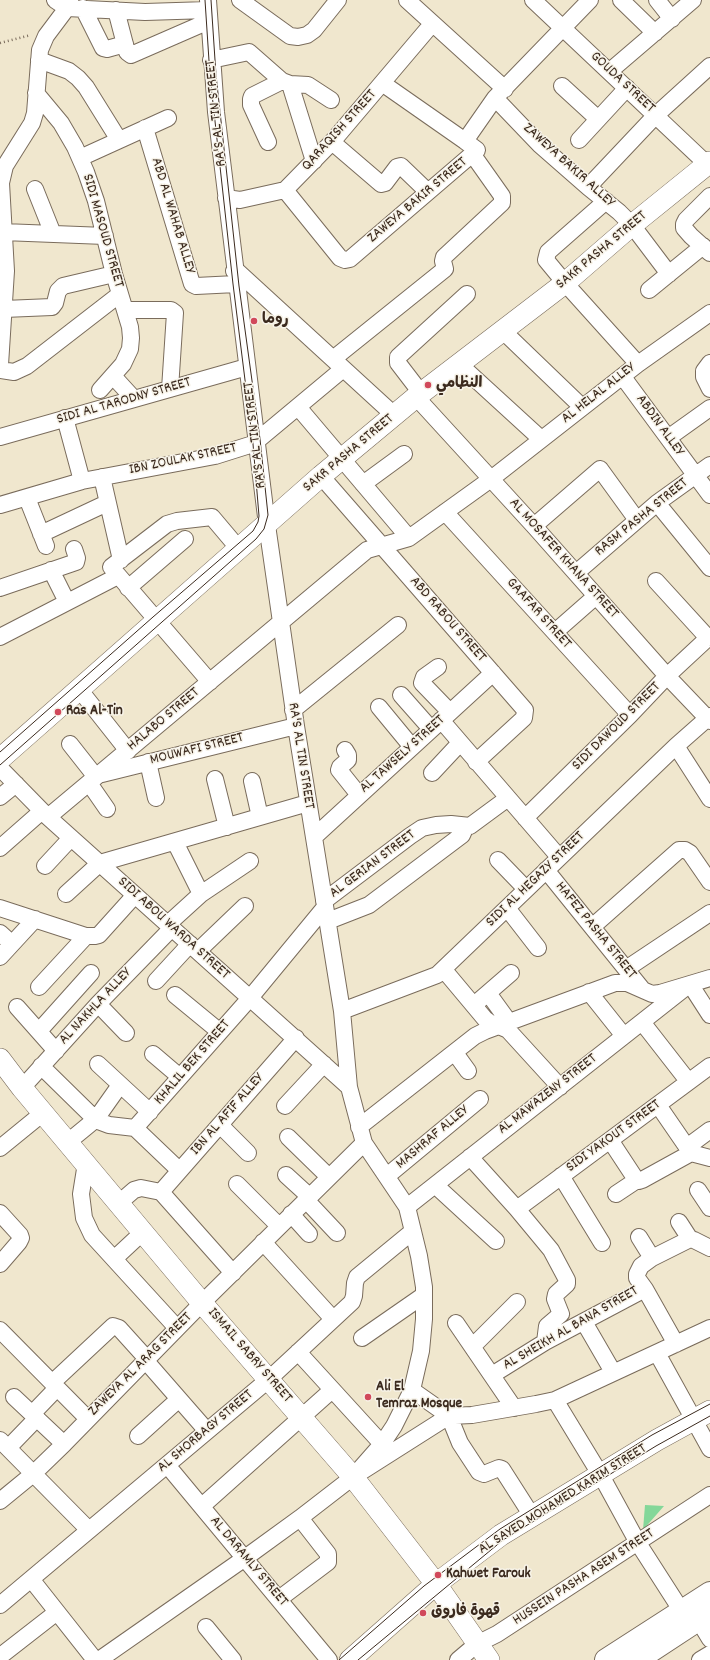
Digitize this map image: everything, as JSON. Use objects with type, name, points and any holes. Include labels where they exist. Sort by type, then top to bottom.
[{"type":"highway","points":[[637,1660],[695,1612],[710,1593]]},
{"type":"highway","points":[[606,1660],[695,1612]]},
{"type":"main road","name":"SAKR PASHA STREET","points":[[0,759],[267,526],[322,476],[394,415],[565,283],[632,225],[709,165]]},
{"type":"main road","name":"ISMAIL SABRY STREET","points":[[8,1074],[86,1163],[268,1380],[353,1476],[436,1584],[483,1652]]},
{"type":"main road","name":"AL SAYED MOHAMED KARIM STREET","points":[[350,1660],[436,1584],[501,1535],[702,1415]]},
{"type":"street","points":[[240,0],[290,36],[298,37],[306,35],[314,30],[338,0]]},
{"type":"street","name":"GOUDA STREET","points":[[533,0],[562,29],[628,88],[709,165]]},
{"type":"street","name":"ZAWEYA BAKIR STREET","points":[[285,190],[340,258],[345,260],[350,259],[477,150],[466,141],[500,94],[590,0]]},
{"type":"street","points":[[621,0],[655,33]]},
{"type":"street","points":[[657,0],[672,19]]},
{"type":"street","points":[[610,72],[693,0]]},
{"type":"street","name":"ZAWEYA BAKIR ALLEY","points":[[417,3],[432,24],[500,94],[540,145],[632,225],[669,274]]},
{"type":"street","points":[[69,4],[116,10],[146,6],[208,10]]},
{"type":"street","points":[[0,365],[6,271],[0,183],[5,166],[32,122],[35,113],[40,50],[49,31],[69,4]]},
{"type":"street","points":[[69,4],[103,48],[107,49],[125,44]]},
{"type":"street","points":[[116,10],[128,53],[134,55],[208,10]]},
{"type":"street","name":"RA'S AL TIN STREET","points":[[208,10],[211,60],[235,277],[248,367],[267,526],[294,718],[342,1011],[349,1087],[364,1143],[407,1207],[419,1256],[424,1288],[424,1319],[421,1350],[412,1390],[394,1426],[382,1444],[353,1476]]},
{"type":"street","name":"QARAQISH STREET","points":[[285,190],[332,142],[432,24]]},
{"type":"street","points":[[211,60],[249,52],[286,82],[314,160]]},
{"type":"street","points":[[39,60],[69,72],[78,78],[86,87],[119,140]]},
{"type":"street","points":[[588,187],[656,115],[710,66]]},
{"type":"street","points":[[268,142],[251,105],[252,96],[286,82],[308,85],[331,100]]},
{"type":"street","points":[[382,83],[466,141]]},
{"type":"street","points":[[562,86],[598,120]]},
{"type":"street","points":[[579,140],[628,88]]},
{"type":"street","name":"SIDI MASOUD STREET","points":[[36,93],[61,123],[80,158],[96,202],[114,274],[130,326],[132,338],[130,349],[124,364],[100,390]]},
{"type":"street","points":[[80,158],[168,118]]},
{"type":"street","name":"ABD AL WAHAB ALLEY","points":[[145,128],[192,284],[196,286],[235,277]]},
{"type":"street","points":[[332,142],[381,184],[385,183],[397,167],[401,166],[428,192]]},
{"type":"street","name":"IBN ZOULAK STREET","points":[[0,505],[82,481],[215,456],[237,450],[257,442],[298,407],[338,364],[445,269],[443,261],[444,257],[502,203],[502,196],[472,155]]},
{"type":"street","points":[[35,189],[53,234]]},
{"type":"street","points":[[226,198],[240,200],[285,190]]},
{"type":"street","points":[[649,290],[669,274],[706,249],[684,228],[684,224],[686,220],[710,196]]},
{"type":"street","points":[[606,201],[547,254],[546,260],[638,364]]},
{"type":"street","points":[[3,232],[104,236]]},
{"type":"street","points":[[235,277],[238,272],[394,415]]},
{"type":"street","points":[[4,309],[52,307],[55,303],[58,291],[63,286],[114,274]]},
{"type":"street","points":[[0,370],[14,372],[27,366],[120,294]]},
{"type":"street","name":"AL MOSAFER KHANA STREET","points":[[467,294],[398,357],[398,363],[419,395],[491,479],[667,676],[709,718]]},
{"type":"street","points":[[125,310],[171,310],[175,313],[170,389]]},
{"type":"street","name":"AL HELAL ALLEY","points":[[382,546],[409,538],[491,479],[638,364],[710,313]]},
{"type":"street","points":[[503,331],[582,408]]},
{"type":"street","points":[[710,363],[704,371],[704,377],[710,389]]},
{"type":"street","points":[[459,364],[541,439]]},
{"type":"street","name":"SIDI AL TARODNY STREET","points":[[0,437],[248,367]]},
{"type":"street","points":[[113,376],[134,399]]},
{"type":"street","name":"ABDIN ALLEY","points":[[623,377],[710,495]]},
{"type":"street","points":[[298,407],[409,538]]},
{"type":"street","points":[[668,438],[710,408]]},
{"type":"street","points":[[65,418],[82,481]]},
{"type":"street","points":[[363,484],[404,454]]},
{"type":"street","name":"RASM PASHA STREET","points":[[576,573],[657,503],[710,465]]},
{"type":"street","points":[[534,526],[600,469],[637,520]]},
{"type":"street","name":"ABD RABOU STREET","points":[[322,476],[525,710],[525,715],[476,762]]},
{"type":"street","points":[[102,477],[120,560]]},
{"type":"street","points":[[27,498],[44,540],[108,503]]},
{"type":"street","points":[[657,503],[710,568]]},
{"type":"street","name":"GAAFAR STREET","points":[[445,512],[630,715]]},
{"type":"street","points":[[210,682],[111,567],[167,524],[177,521],[210,517],[239,549]]},
{"type":"street","points":[[128,588],[185,538]]},
{"type":"street","name":"HALABO STREET","points":[[0,848],[94,778],[367,550],[382,546]]},
{"type":"street","points":[[0,588],[76,561],[77,558],[74,549]]},
{"type":"street","points":[[51,570],[67,602]]},
{"type":"street","points":[[0,637],[118,576]]},
{"type":"street","points":[[656,580],[709,637]]},
{"type":"street","points":[[554,632],[596,596]]},
{"type":"street","points":[[294,718],[398,625]]},
{"type":"street","name":"SIDI DAWOUD STREET","points":[[525,818],[630,715],[667,676],[709,637]]},
{"type":"street","points":[[438,667],[424,677],[422,683],[440,720],[559,857]]},
{"type":"street","name":"AL TAWSELY STREET","points":[[314,837],[493,673]]},
{"type":"street","points":[[79,690],[128,750]]},
{"type":"street","points":[[401,695],[440,720]]},
{"type":"street","points":[[379,707],[412,746]]},
{"type":"street","name":"MOUWAFI STREET","points":[[94,778],[294,718]]},
{"type":"street","name":"SIDI AL HEGAZY STREET","points":[[342,1011],[437,976],[676,746],[709,718]]},
{"type":"street","points":[[432,773],[460,743]]},
{"type":"street","points":[[70,744],[94,778],[108,809]]},
{"type":"street","points":[[676,746],[708,792]]},
{"type":"street","points":[[345,750],[348,755],[348,760],[339,768],[339,770],[359,795]]},
{"type":"street","points":[[148,762],[156,798]]},
{"type":"street","name":"SIDI ABOU WARDA STREET","points":[[0,768],[71,838],[349,1087]]},
{"type":"street","points":[[215,779],[227,827]]},
{"type":"street","points":[[252,781],[260,817]]},
{"type":"street","points":[[0,798],[16,784]]},
{"type":"street","points":[[326,910],[369,905],[462,835],[466,826],[474,824],[508,798]]},
{"type":"street","points":[[66,894],[100,863],[308,803]]},
{"type":"street","name":"AL GERIAN STREET","points":[[250,998],[326,910],[410,836],[422,828],[436,825],[451,824],[466,826]]},
{"type":"street","points":[[45,866],[71,838]]},
{"type":"street","points":[[175,842],[201,894]]},
{"type":"street","points":[[592,927],[679,850],[685,850],[690,853],[710,882]]},
{"type":"street","name":"AL NAKHLA ALLEY","points":[[8,1074],[41,1066],[201,894],[250,860]]},
{"type":"street","points":[[498,860],[526,889]]},
{"type":"street","name":"HAFEZ PASHA STREET","points":[[546,870],[644,992]]},
{"type":"street","points":[[0,908],[35,918],[86,936],[95,936],[99,934],[136,896]]},
{"type":"street","points":[[156,981],[194,947],[245,906]]},
{"type":"street","points":[[507,908],[538,948]]},
{"type":"street","points":[[626,969],[710,913]]},
{"type":"street","points":[[0,957],[35,918]]},
{"type":"street","points":[[0,933],[12,944]]},
{"type":"street","points":[[39,987],[86,936]]},
{"type":"street","points":[[444,970],[489,1022],[504,1023]]},
{"type":"street","points":[[39,1031],[91,973]]},
{"type":"street","points":[[474,1005],[511,973]]},
{"type":"street","points":[[360,1127],[475,1036],[504,1023],[615,983],[627,983],[644,992],[652,994],[710,978]]},
{"type":"street","points":[[690,984],[710,1015]]},
{"type":"street","name":"AL MAWAZENY STREET","points":[[407,1207],[690,984]]},
{"type":"street","points":[[589,992],[624,1036]]},
{"type":"street","points":[[488,993],[508,1030],[560,1087]]},
{"type":"street","points":[[175,995],[220,1032]]},
{"type":"street","name":"KHALIL BEK STREET","points":[[135,1128],[250,998]]},
{"type":"street","points":[[98,1004],[126,1033]]},
{"type":"street","points":[[17,1007],[56,1051]]},
{"type":"street","points":[[642,1022],[688,1081]]},
{"type":"street","name":"IBN AL AFIF ALLEY","points":[[161,1192],[296,1038]]},
{"type":"street","points":[[455,1053],[468,1071]]},
{"type":"street","points":[[153,1054],[180,1077]]},
{"type":"street","points":[[98,1064],[150,1112]]},
{"type":"street","points":[[285,1106],[324,1064]]},
{"type":"street","points":[[41,1066],[96,1119],[110,1125],[135,1128],[179,1170]]},
{"type":"street","name":"SIDI YAKOUT STREET","points":[[517,1209],[710,1066]]},
{"type":"street","points":[[68,1142],[96,1119],[120,1085]]},
{"type":"street","name":"MASHRAF ALLEY","points":[[387,1176],[480,1099]]},
{"type":"street","points":[[658,1105],[689,1150],[710,1158]]},
{"type":"street","points":[[0,1148],[43,1113]]},
{"type":"street","points":[[220,1125],[248,1153]]},
{"type":"street","points":[[616,1194],[637,1180],[642,1180],[689,1150],[710,1130]]},
{"type":"street","points":[[288,1137],[329,1177]]},
{"type":"street","points":[[610,1140],[637,1180]]},
{"type":"street","name":"ZAWEYA AL ARAG STREET","points":[[0,1501],[33,1474],[64,1444],[87,1418],[364,1143]]},
{"type":"street","points":[[470,1157],[517,1209],[551,1250],[560,1264],[567,1281],[566,1285],[556,1294],[555,1300],[561,1314],[547,1326],[545,1342]]},
{"type":"street","points":[[86,1163],[81,1194],[84,1218],[92,1235],[177,1328]]},
{"type":"street","points":[[286,1175],[338,1233]]},
{"type":"street","points":[[561,1176],[602,1243]]},
{"type":"street","points":[[237,1184],[279,1226]]},
{"type":"street","points":[[435,1185],[496,1241]]},
{"type":"street","points":[[119,1203],[134,1190],[141,1188],[161,1192],[232,1273]]},
{"type":"street","points":[[698,1190],[710,1208]]},
{"type":"street","points":[[0,1213],[20,1235],[21,1240],[0,1264]]},
{"type":"street","points":[[291,1214],[310,1234]]},
{"type":"street","points":[[679,1222],[690,1239],[710,1248]]},
{"type":"street","name":"AL SHORBAGY STREET","points":[[0,1605],[268,1380],[352,1302],[357,1277],[413,1231]]},
{"type":"street","points":[[114,1259],[144,1232]]},
{"type":"street","points":[[639,1237],[652,1258]]},
{"type":"street","name":"AL SHEIKH AL BANA STREET","points":[[492,1374],[545,1342],[645,1289],[637,1274],[641,1266],[652,1258],[690,1239]]},
{"type":"street","points":[[263,1242],[333,1319]]},
{"type":"street","points":[[645,1289],[676,1344]]},
{"type":"street","points":[[362,1338],[424,1295]]},
{"type":"street","points":[[473,1346],[517,1302]]},
{"type":"street","points":[[584,1322],[613,1372]]},
{"type":"street","points":[[456,1323],[514,1408]]},
{"type":"street","points":[[89,1530],[4,1444],[34,1416],[55,1385],[113,1326],[118,1328],[146,1359],[179,1400],[207,1431]]},
{"type":"street","points":[[412,1390],[449,1416],[460,1417],[555,1400],[710,1328]]},
{"type":"street","points":[[0,1330],[87,1418]]},
{"type":"street","points":[[298,1352],[382,1444]]},
{"type":"street","points":[[657,1353],[702,1415],[710,1449]]},
{"type":"street","points":[[202,1506],[332,1390]]},
{"type":"street","points":[[14,1397],[64,1444]]},
{"type":"street","points":[[138,1436],[179,1400]]},
{"type":"street","points":[[555,1400],[601,1475],[638,1543],[695,1612],[710,1639]]},
{"type":"street","points":[[31,1579],[57,1612],[105,1658],[300,1518],[353,1476],[449,1416]]},
{"type":"street","points":[[449,1416],[460,1443],[479,1472],[483,1474],[500,1468],[502,1469],[532,1516]]},
{"type":"street","name":"AL DARAMLY STREET","points":[[167,1465],[329,1660]]},
{"type":"street","name":"HUSSEIN PASHA ASEM STREET","points":[[458,1660],[483,1652],[497,1634],[710,1495]]},
{"type":"street","points":[[279,1599],[328,1562],[328,1554],[300,1518]]},
{"type":"street","points":[[3,1655],[57,1612]]},
{"type":"street","points":[[206,1627],[233,1660]]},
{"type":"street","points":[[700,1660],[710,1654]]},
{"type":"path","points":[[0,43],[49,31]]},
{"type":"green space","points":[[645,1505],[664,1506],[643,1530]]},
{"type":"tram line","points":[[0,752],[253,531],[258,522],[259,516],[253,444],[233,284],[210,76],[205,0]]},
{"type":"tram line","points":[[0,765],[256,539],[264,529],[268,515],[260,439],[239,286],[216,75],[211,0]]},
{"type":"tram line","points":[[339,1660],[424,1586],[500,1529],[652,1435],[710,1404]]},
{"type":"tram line","points":[[358,1660],[503,1540],[656,1446],[710,1416]]},
{"type":"place","name":"روما","points":[[254,321]]},
{"type":"place","name":"النظامي","points":[[428,385]]},
{"type":"place","name":"Ras Al-Tin","points":[[58,712]]},
{"type":"place","name":"Ali El Temraz Mosque","points":[[368,1397]]},
{"type":"place","name":"Kahwet Farouk","points":[[438,1575]]},
{"type":"place","name":"قهوة فاروق","points":[[423,1613]]}]
